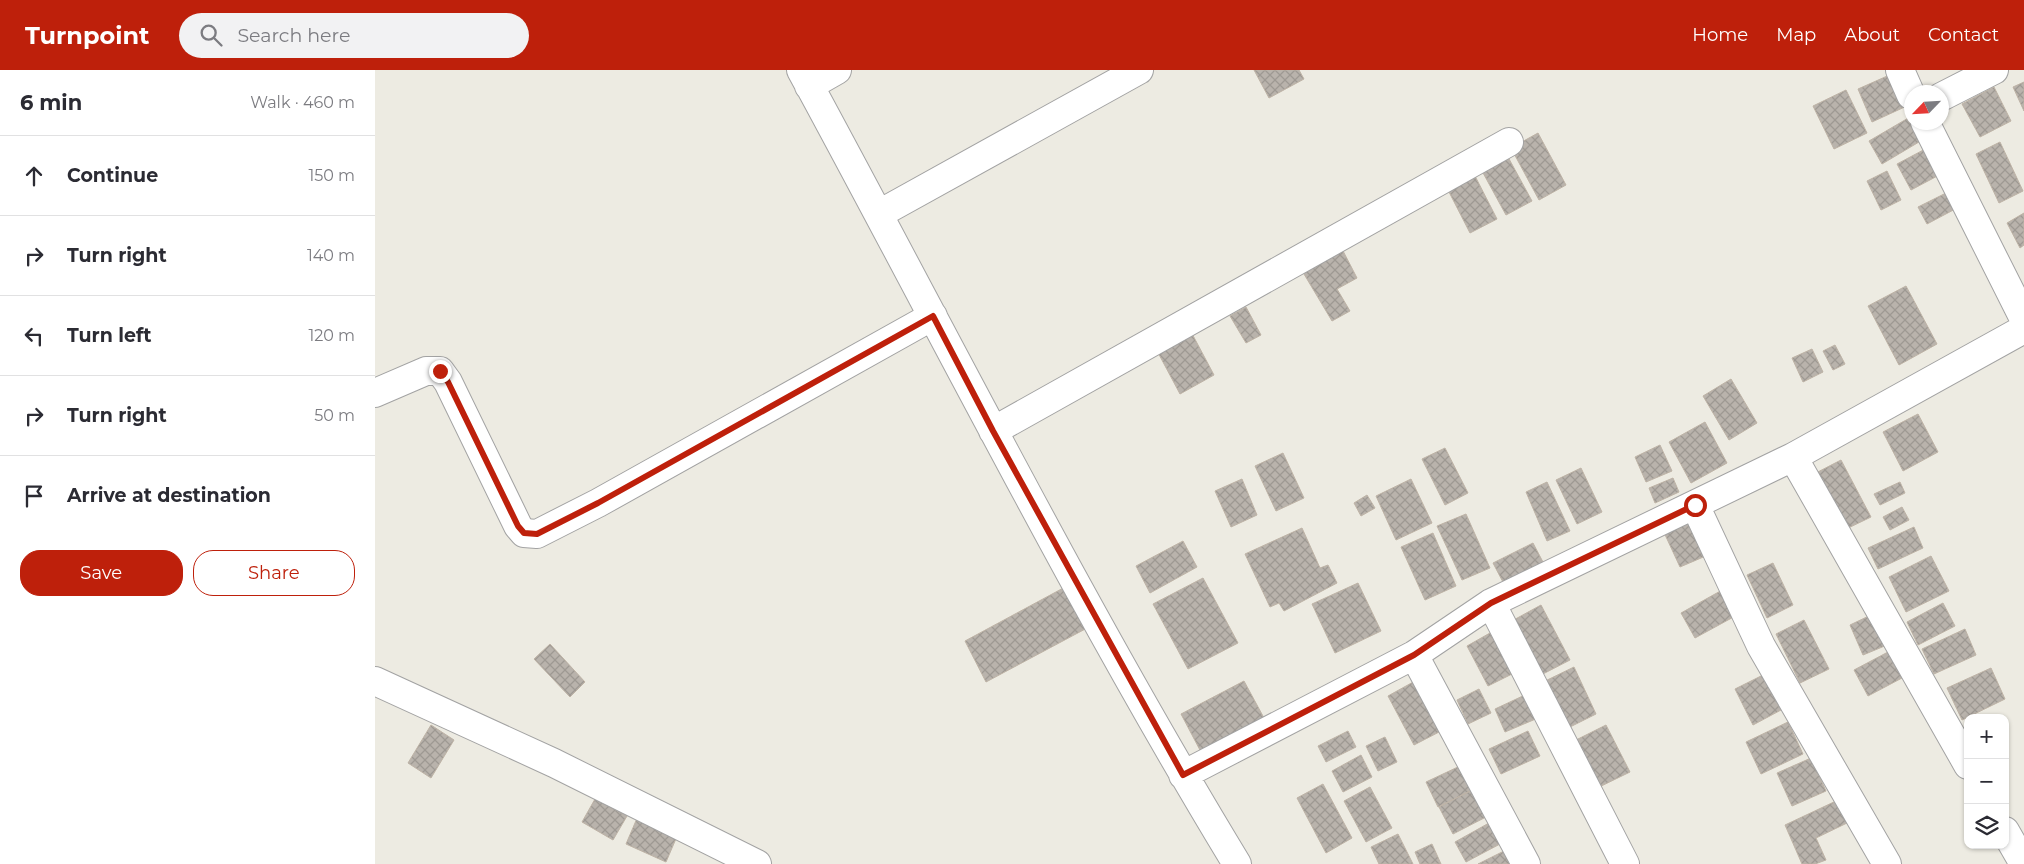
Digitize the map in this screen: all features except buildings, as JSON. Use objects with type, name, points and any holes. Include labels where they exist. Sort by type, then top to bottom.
[{"type":"street","points":[[837,70],[805,78],[993,431],[1183,775],[1237,864]]},
{"type":"street","points":[[879,214],[1139,70]]},
{"type":"street","points":[[1900,70],[1907,85]]},
{"type":"street","points":[[1949,93],[1995,70]]},
{"type":"street","points":[[1929,130],[2024,319]]},
{"type":"street","points":[[993,431],[1509,142]]},
{"type":"street","points":[[375,393],[426,370],[440,371],[448,382],[518,526],[524,533],[537,534],[606,498],[933,316]]},
{"type":"street","points":[[1183,775],[1414,655],[1491,603],[1793,457],[2024,329]]},
{"type":"street","points":[[1793,457],[1965,759]]},
{"type":"street","points":[[1695,505],[1761,646],[1887,864]]},
{"type":"street","points":[[1491,603],[1625,864]]},
{"type":"street","points":[[1414,655],[1526,864]]},
{"type":"street","points":[[375,681],[554,763],[757,864]]},
{"type":"street","points":[[2009,838],[2024,864]]},
{"type":"route","points":[[440,371],[448,382],[518,526],[524,533],[537,534],[598,503],[933,316],[993,431],[1183,775],[1414,655],[1491,603],[1695,505]]}]
